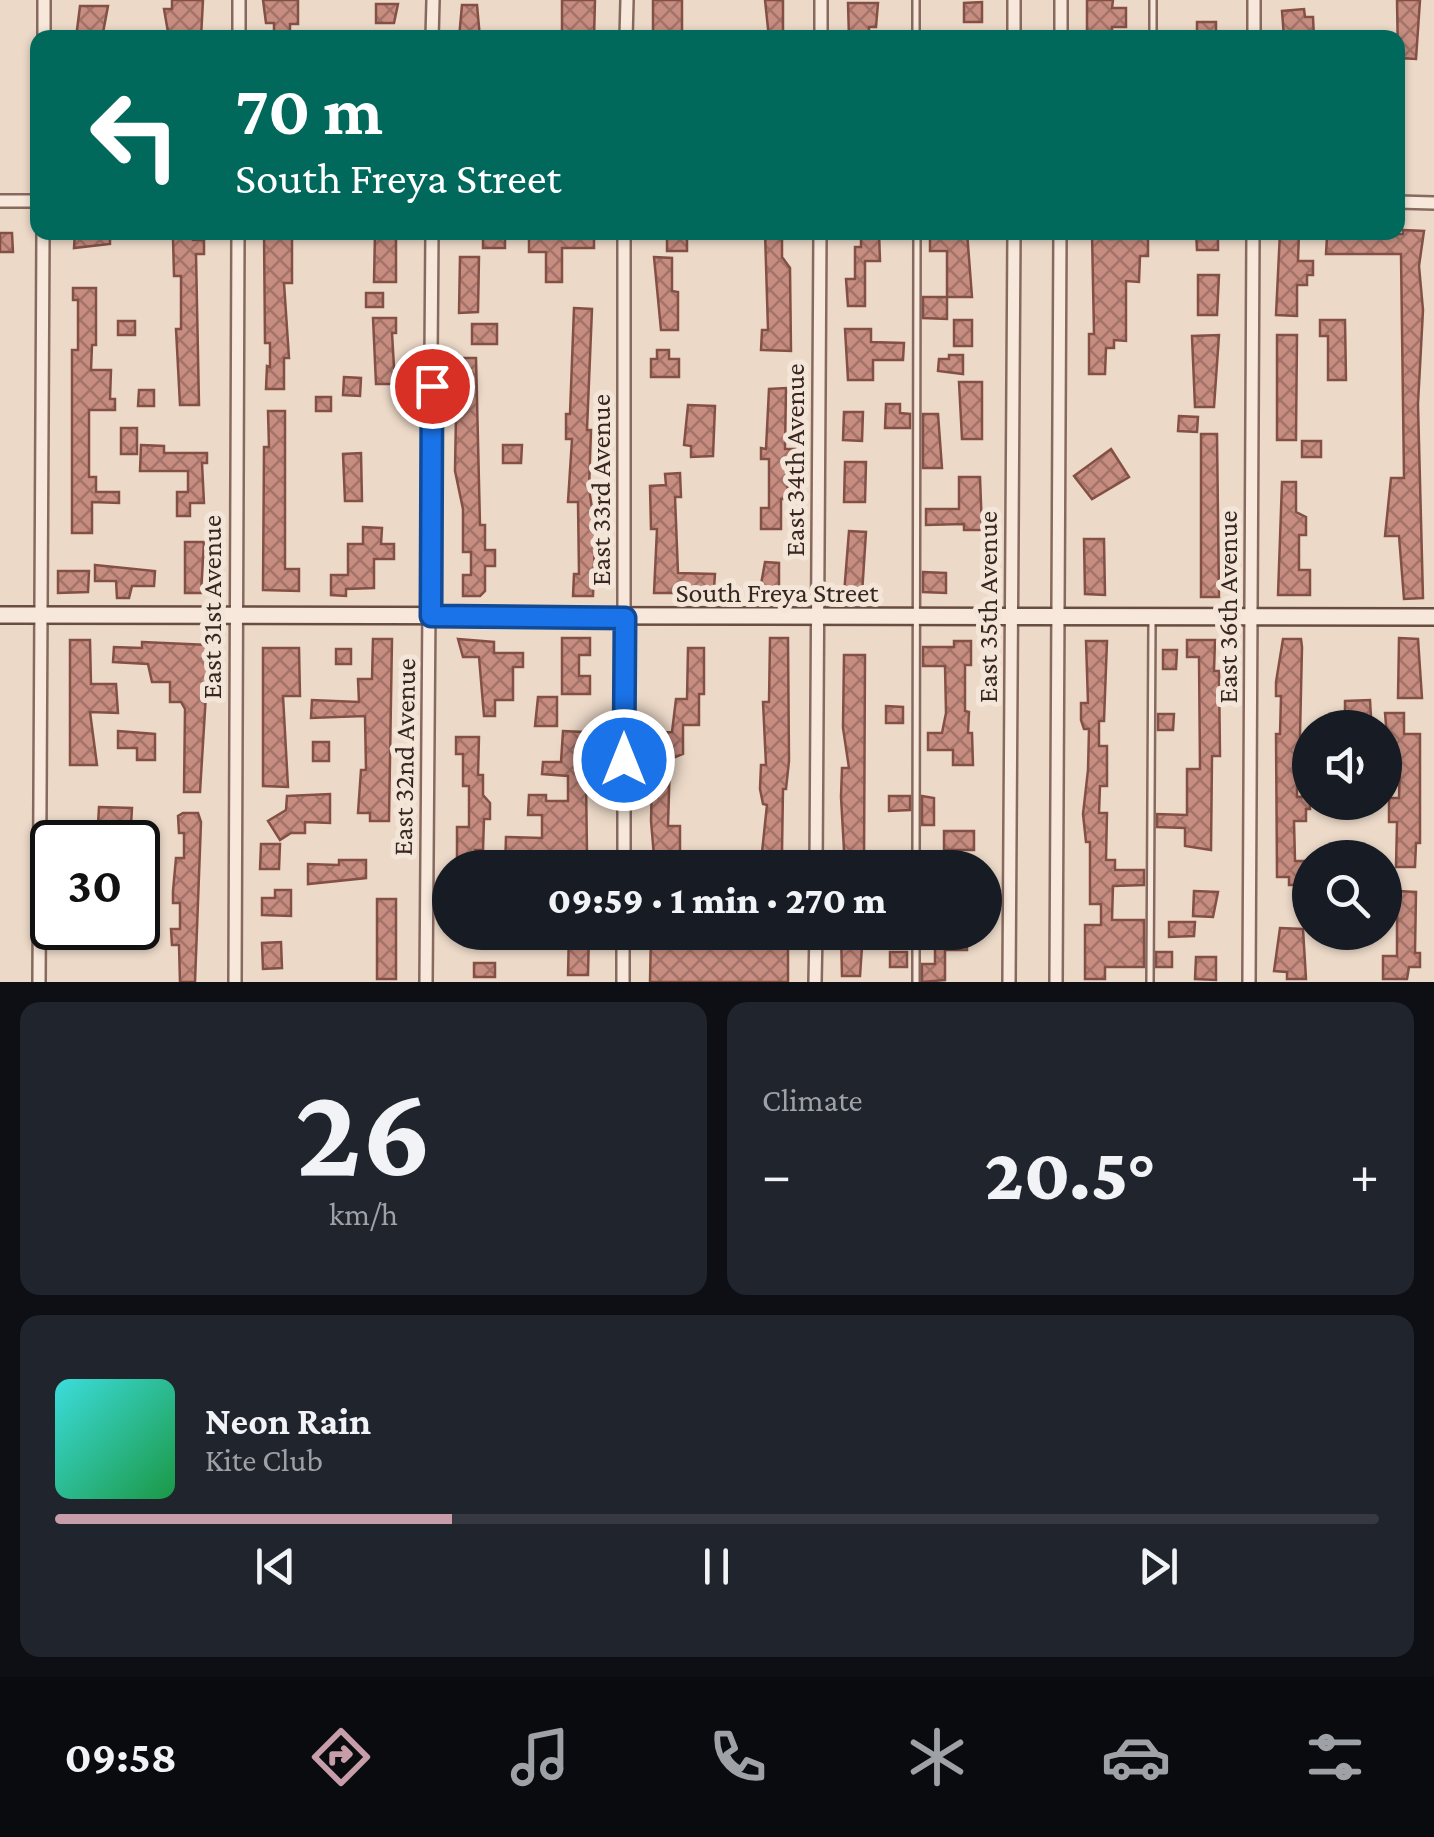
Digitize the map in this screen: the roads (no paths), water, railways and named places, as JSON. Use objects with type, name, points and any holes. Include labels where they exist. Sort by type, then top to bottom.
[{"type":"main road","name":"South Freya Street","points":[[0,615],[1434,617]]},
{"type":"street","points":[[44,0],[44,30]]},
{"type":"street","points":[[238,30],[239,0]]},
{"type":"street","points":[[432,0],[432,30]]},
{"type":"street","points":[[626,30],[627,0]]},
{"type":"street","points":[[821,0],[821,30]]},
{"type":"street","points":[[1014,0],[1014,30]]},
{"type":"street","points":[[1061,0],[1061,30]]},
{"type":"street","points":[[1254,0],[1254,30]]},
{"type":"street","points":[[0,201],[30,202]]},
{"type":"street","points":[[1405,202],[1434,202]]},
{"type":"street","points":[[39,982],[43,240]]},
{"type":"street","name":"East 31st Avenue","points":[[236,982],[238,240]]},
{"type":"street","name":"East 32nd Avenue","points":[[426,982],[432,240]]},
{"type":"street","name":"East 33rd Avenue","points":[[624,240],[624,850]]},
{"type":"street","name":"East 34th Avenue","points":[[816,850],[820,240]]},
{"type":"street","name":"East 35th Avenue","points":[[1009,982],[1014,240]]},
{"type":"street","points":[[1056,982],[1060,240]]},
{"type":"street","name":"East 36th Avenue","points":[[1249,982],[1253,240]]},
{"type":"street","points":[[623,982],[624,950]]},
{"type":"street","points":[[815,982],[816,950]]},
{"type":"lane","points":[[916,0],[916,30]]},
{"type":"lane","points":[[1153,0],[1153,30]]},
{"type":"lane","points":[[916,850],[917,240]]},
{"type":"lane","points":[[1150,982],[1152,618]]},
{"type":"lane","points":[[916,950],[916,982]]}]
